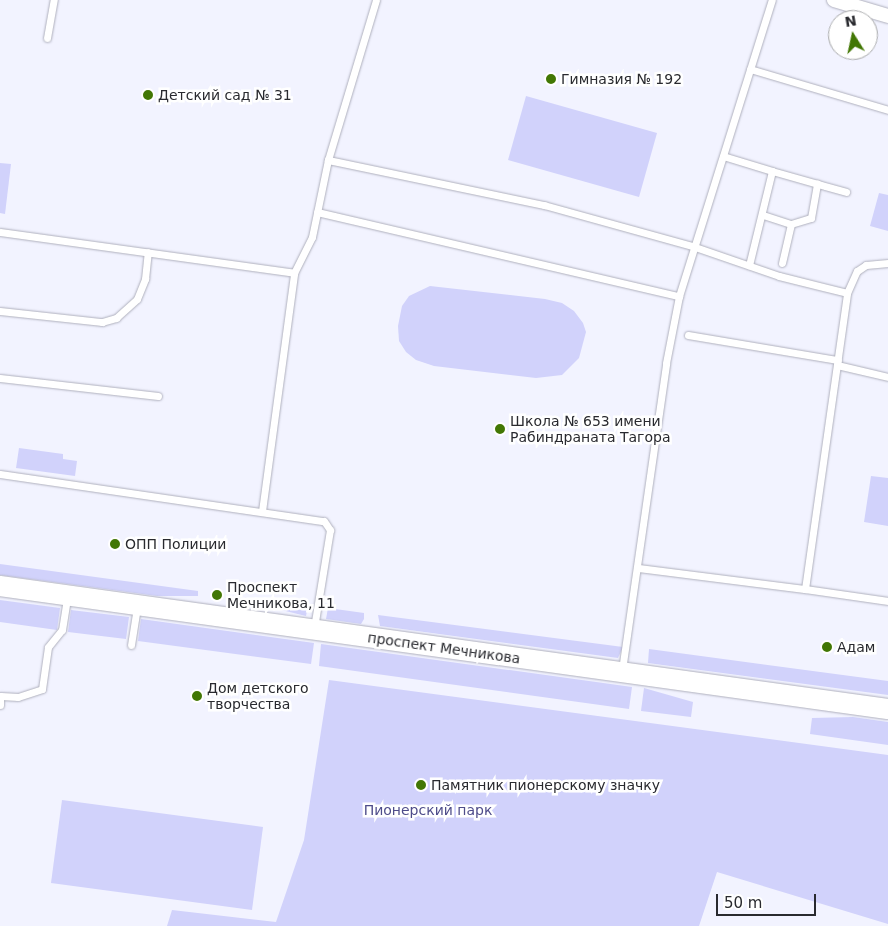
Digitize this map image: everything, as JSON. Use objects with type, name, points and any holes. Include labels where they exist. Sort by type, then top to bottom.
[{"type":"street","points":[[834,0],[888,16]]},
{"type":"street","name":"проспект Мечникова","points":[[0,586],[888,709]]},
{"type":"lane","points":[[47,38],[54,0]]},
{"type":"lane","points":[[262,511],[294,273],[312,237],[328,160],[376,0]]},
{"type":"lane","points":[[622,673],[665,372],[679,296],[772,0]]},
{"type":"lane","points":[[750,69],[888,110]]},
{"type":"lane","points":[[723,156],[846,192]]},
{"type":"lane","points":[[328,160],[544,205],[695,247],[749,265],[847,293]]},
{"type":"lane","points":[[749,265],[763,216],[772,171]]},
{"type":"lane","points":[[763,216],[791,224],[811,218],[817,184]]},
{"type":"lane","points":[[317,212],[679,296]]},
{"type":"lane","points":[[782,262],[791,224]]},
{"type":"lane","points":[[0,232],[294,273]]},
{"type":"lane","points":[[0,311],[102,322],[116,318],[137,298],[145,279],[148,252]]},
{"type":"lane","points":[[805,589],[847,293],[857,271],[866,265],[888,263]]},
{"type":"lane","points":[[688,335],[838,362],[888,377]]},
{"type":"lane","points":[[0,378],[158,396]]},
{"type":"lane","points":[[0,474],[324,521],[330,530],[314,630]]},
{"type":"lane","points":[[638,568],[888,601]]},
{"type":"lane","points":[[0,705],[1,696],[18,697],[42,689],[48,647],[62,630],[68,596]]},
{"type":"lane","points":[[131,644],[137,605]]},
{"type":"green space","points":[[526,96],[657,133],[639,197],[508,160]]},
{"type":"green space","points":[[0,163],[11,164],[5,214],[0,213]]},
{"type":"green space","points":[[879,193],[888,195],[888,231],[870,226]]},
{"type":"green space","points":[[430,286],[545,299],[562,303],[574,311],[583,323],[586,332],[579,358],[562,375],[536,378],[434,366],[416,360],[406,352],[399,341],[398,326],[402,306],[409,296]]},
{"type":"green space","points":[[19,448],[63,454],[63,459],[77,461],[75,476],[16,468]]},
{"type":"green space","points":[[871,476],[888,478],[888,526],[864,522]]},
{"type":"green space","points":[[0,564],[198,591],[198,596],[157,596],[0,575]]},
{"type":"green space","points":[[258,599],[308,606],[306,616],[257,604]]},
{"type":"green space","points":[[0,600],[60,608],[57,630],[0,622]]},
{"type":"green space","points":[[328,608],[364,613],[364,619],[361,624],[326,619]]},
{"type":"green space","points":[[71,610],[129,617],[126,639],[68,632]]},
{"type":"green space","points":[[378,615],[623,647],[618,658],[380,626]]},
{"type":"green space","points":[[141,619],[314,643],[311,664],[138,641]]},
{"type":"green space","points":[[321,644],[632,687],[629,709],[319,666]]},
{"type":"green space","points":[[649,649],[888,681],[888,695],[648,663]]},
{"type":"green space","name":"Пионерский парк","points":[[329,680],[888,755],[888,924],[717,872],[699,926],[167,926],[172,910],[276,922],[304,840]]},
{"type":"green space","points":[[644,688],[693,702],[691,717],[641,711]]},
{"type":"green space","points":[[853,717],[888,722],[888,745],[810,734],[812,718]]},
{"type":"green space","points":[[62,800],[263,827],[252,910],[51,883]]},
{"type":"place","name":"Гимназия № 192","points":[[551,79]]},
{"type":"place","name":"Детский сад № 31","points":[[148,95]]},
{"type":"place","name":"Школа № 653 имени Рабиндраната Тагора","points":[[500,429]]},
{"type":"place","name":"ОПП Полиции","points":[[115,544]]},
{"type":"place","name":"Проспект Мечникова, 11","points":[[217,595]]},
{"type":"place","name":"Адам","points":[[827,647]]},
{"type":"place","name":"Дом детского творчества","points":[[197,696]]},
{"type":"place","name":"Памятник пионерскому значку","points":[[421,785]]}]
